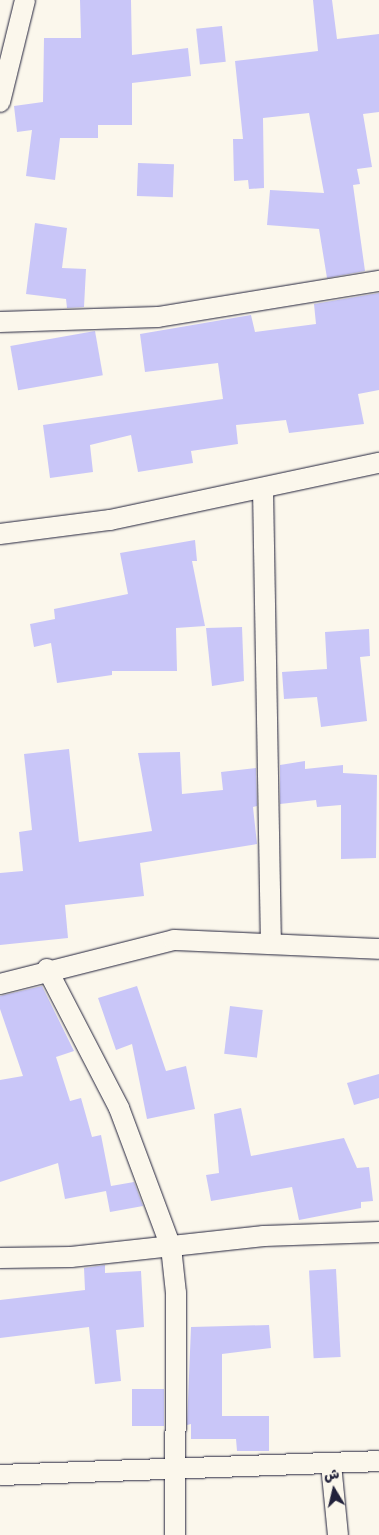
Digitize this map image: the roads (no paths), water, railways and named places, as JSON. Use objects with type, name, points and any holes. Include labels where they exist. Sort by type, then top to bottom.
[{"type":"street","points":[[0,102],[24,0]]},
{"type":"street","points":[[0,322],[158,317],[379,281]]},
{"type":"street","points":[[0,534],[110,520],[379,463]]},
{"type":"street","points":[[263,489],[270,943]]},
{"type":"street","points":[[0,984],[46,969],[174,940],[379,949]]},
{"type":"street","points":[[46,969],[119,1108],[171,1247],[176,1293],[173,1472],[175,1535]]},
{"type":"street","points":[[0,1258],[71,1257],[264,1236],[379,1232]]},
{"type":"street","points":[[0,1475],[173,1472],[379,1461]]},
{"type":"street","points":[[331,1464],[338,1535]]}]
